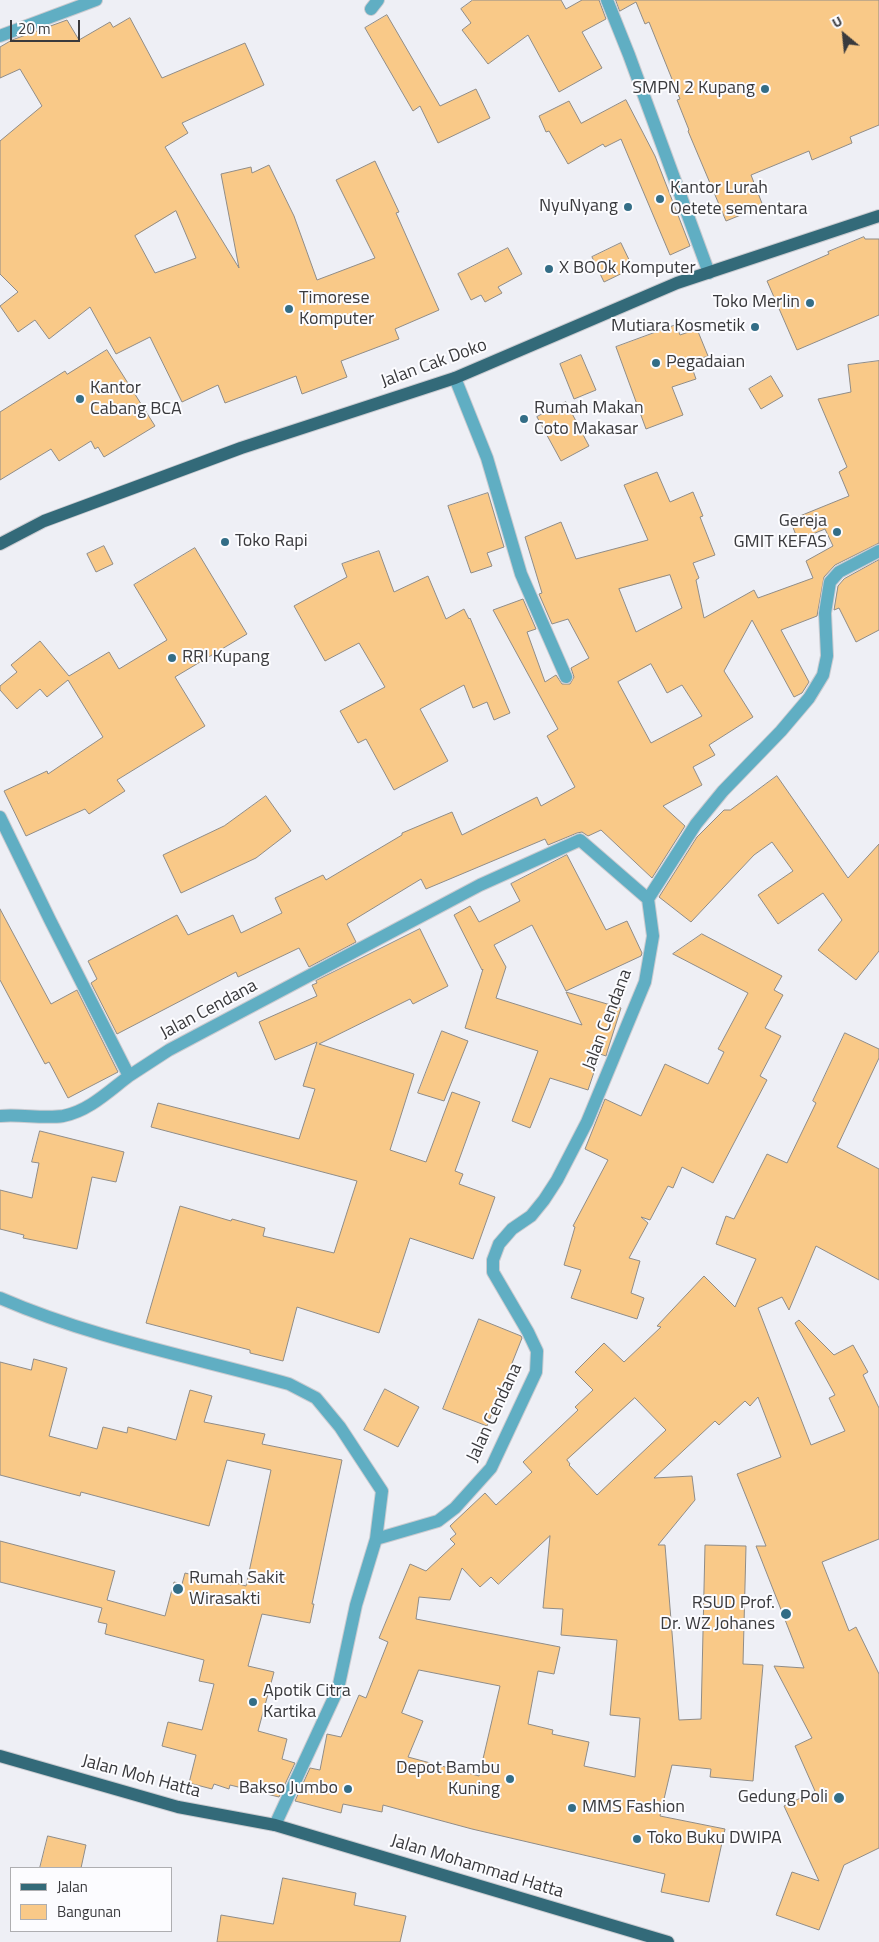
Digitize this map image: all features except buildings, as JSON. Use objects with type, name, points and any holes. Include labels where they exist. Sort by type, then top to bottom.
[{"type":"main road","name":"Jalan Cak Doko","points":[[0,544],[44,521],[241,448],[455,378],[677,283],[879,216]]},
{"type":"main road","name":"Jalan Moh Hatta","points":[[0,1756],[178,1807],[275,1825]]},
{"type":"main road","name":"Jalan Mohammad Hatta","points":[[275,1825],[668,1942]]},
{"type":"street","points":[[0,36],[96,0]]},
{"type":"street","points":[[606,0],[629,55],[709,273]]},
{"type":"street","points":[[455,378],[487,458],[521,574],[566,677]]},
{"type":"street","points":[[648,898],[696,824],[723,791],[781,731],[809,698],[823,675],[827,656],[825,613],[830,582],[839,572],[879,551]]},
{"type":"street","points":[[0,817],[129,1076]]},
{"type":"street","name":"Jalan Cendana","points":[[0,1116],[61,1116],[78,1112],[169,1050],[480,885],[580,840],[648,898],[653,936],[644,982],[587,1122],[557,1180],[544,1200],[531,1216],[512,1229],[498,1244],[493,1260],[493,1272],[537,1351],[536,1372],[491,1468],[455,1508],[438,1521],[376,1538]]},
{"type":"street","points":[[0,1298],[35,1313],[79,1327],[289,1384],[316,1398],[340,1427],[382,1491],[376,1538],[356,1605],[338,1689],[275,1825]]},
{"type":"place","name":"SMPN 2 Kupang","points":[[765,89]]},
{"type":"place","name":"Kantor Lurah Oetete sementara","points":[[660,199]]},
{"type":"place","name":"NyuNyang","points":[[628,207]]},
{"type":"place","name":"X BOOk Komputer","points":[[549,269]]},
{"type":"place","name":"Toko Merlin","points":[[810,303]]},
{"type":"place","name":"Timorese Komputer","points":[[289,309]]},
{"type":"place","name":"Mutiara Kosmetik","points":[[755,327]]},
{"type":"place","name":"Pegadaian","points":[[656,363]]},
{"type":"place","name":"Kantor Cabang BCA","points":[[80,399]]},
{"type":"place","name":"Rumah Makan Coto Makasar","points":[[524,419]]},
{"type":"place","name":"Gereja GMIT KEFAS","points":[[837,532]]},
{"type":"place","name":"Toko Rapi","points":[[225,542]]},
{"type":"place","name":"RRI Kupang","points":[[172,658]]},
{"type":"place","name":"Rumah Sakit Wirasakti","points":[[178,1589]]},
{"type":"place","name":"RSUD Prof. Dr. WZ Johanes","points":[[786,1614]]},
{"type":"place","name":"Apotik Citra Kartika","points":[[253,1702]]},
{"type":"place","name":"Depot Bambu Kuning","points":[[510,1779]]},
{"type":"place","name":"Bakso Jumbo","points":[[348,1789]]},
{"type":"place","name":"Gedung Poli","points":[[839,1798]]},
{"type":"place","name":"MMS Fashion","points":[[572,1808]]},
{"type":"place","name":"Toko Buku DWIPA","points":[[637,1839]]}]
